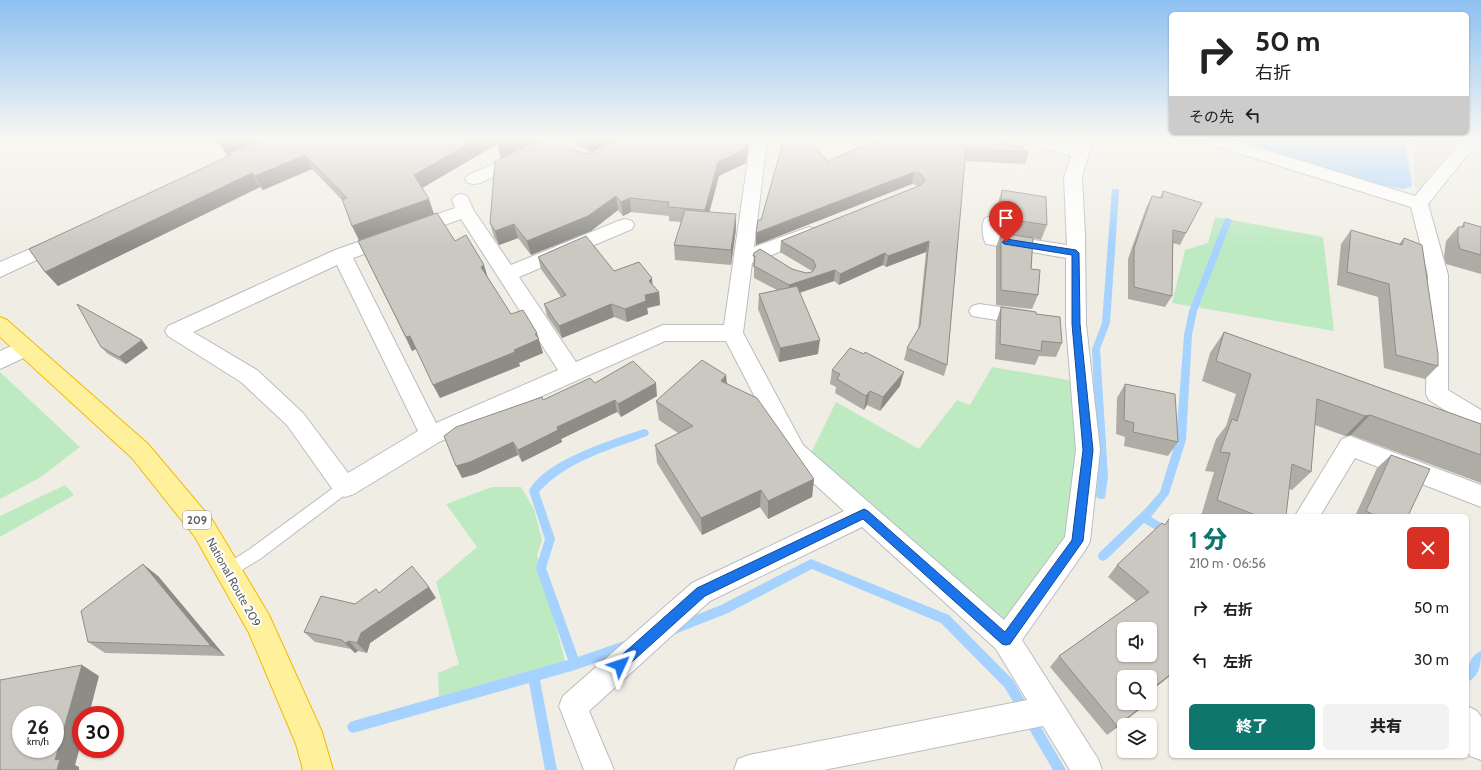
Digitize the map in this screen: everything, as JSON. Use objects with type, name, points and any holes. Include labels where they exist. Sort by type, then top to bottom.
[{"type":"highway","name":"National Route 209","points":[[0,325],[140,451],[204,529],[259,624],[311,743],[318,770]]},
{"type":"street","points":[[474,179],[483,175]]},
{"type":"street","points":[[757,175],[752,256],[733,334],[795,452],[1006,640],[1087,770]]},
{"type":"street","points":[[1006,640],[1077,541],[1088,450],[1061,322],[1076,253],[1073,175]]},
{"type":"street","points":[[1328,175],[1419,203]]},
{"type":"street","points":[[1419,203],[1442,175]]},
{"type":"street","points":[[1419,203],[1438,275],[1437,394],[1481,422]]},
{"type":"street","points":[[572,373],[463,206],[342,256],[176,331],[249,376],[295,419],[345,487],[431,435],[663,333],[733,334]]},
{"type":"street","points":[[992,222],[993,240],[1076,253]]},
{"type":"street","points":[[507,274],[625,225]]},
{"type":"street","points":[[752,256],[826,226]]},
{"type":"street","points":[[0,270],[78,234]]},
{"type":"street","points":[[342,256],[431,435]]},
{"type":"street","points":[[752,256],[780,263]]},
{"type":"street","points":[[979,311],[1061,322]]},
{"type":"street","points":[[0,361],[25,348]]},
{"type":"street","points":[[1308,514],[1350,446],[1481,496]]},
{"type":"street","points":[[599,770],[573,706],[701,592],[864,514]]},
{"type":"street","points":[[749,770],[1049,710]]},
{"type":"street","points":[[1469,724],[1481,745]]},
{"type":"lane","points":[[228,570],[255,554],[345,487]]},
{"type":"shaded area","points":[[1415,175],[1430,175],[1419,189],[1415,187]]},
{"type":"green space","points":[[1215,217],[1323,237],[1334,331],[1172,303],[1185,250],[1208,243]]},
{"type":"green space","points":[[992,367],[1074,381],[1080,449],[1068,536],[1005,625],[810,455],[836,402],[919,449],[957,400],[970,405]]},
{"type":"green space","points":[[0,372],[80,447],[41,477],[0,499]]},
{"type":"green space","points":[[65,485],[74,495],[0,537],[0,516]]},
{"type":"green space","points":[[492,487],[521,487],[534,509],[542,540],[537,555],[565,661],[439,697],[438,673],[459,664],[436,582],[477,547],[446,504]]},
{"type":"water","points":[[1342,175],[1410,175],[1412,184],[1411,187],[1403,189],[1365,182]]},
{"type":"building","points":[[188,175],[248,175],[45,272],[29,249]]},
{"type":"building","points":[[324,175],[414,175],[429,199],[352,226],[342,199],[347,198]]},
{"type":"building","points":[[494,175],[714,175],[705,210],[668,207],[669,202],[630,198],[621,202],[616,196],[588,216],[527,241],[514,224],[495,231],[490,223]]},
{"type":"building","points":[[774,175],[906,175],[756,233],[758,220],[761,220]]},
{"type":"building","points":[[922,175],[964,175],[947,365],[907,348],[920,326],[929,241],[888,256],[885,253],[840,274],[835,270],[789,285],[754,266],[754,253],[760,249],[792,269],[806,273],[812,272],[816,266],[813,260],[781,241],[921,185],[925,180]]},
{"type":"building","points":[[1002,190],[1046,197],[1047,225],[1008,219],[1007,207],[1005,203],[1001,201]]},
{"type":"building","points":[[1163,191],[1202,203],[1186,233],[1173,230],[1172,296],[1134,287],[1134,248],[1152,196],[1162,198]]},
{"type":"building","points":[[685,210],[736,214],[731,250],[674,245]]},
{"type":"building","points":[[437,213],[455,241],[466,235],[484,265],[481,267],[511,314],[523,310],[539,339],[514,350],[515,352],[433,385],[410,336],[406,337],[358,241]]},
{"type":"building","points":[[1464,222],[1481,227],[1481,255],[1460,249],[1458,242],[1458,227],[1464,227]]},
{"type":"building","points":[[1351,230],[1402,245],[1404,238],[1422,245],[1438,354],[1438,366],[1396,355],[1389,284],[1347,272]]},
{"type":"building","points":[[1001,233],[1033,238],[1031,269],[1040,270],[1038,295],[1001,290]]},
{"type":"building","points":[[586,236],[614,271],[639,262],[652,278],[649,281],[659,292],[645,295],[646,301],[625,309],[611,304],[559,326],[544,304],[566,295],[538,257]]},
{"type":"building","points":[[797,286],[820,340],[780,348],[759,294]]},
{"type":"building","points":[[77,304],[142,340],[119,357],[101,347]]},
{"type":"building","points":[[1001,307],[1060,317],[1062,343],[1042,341],[1041,351],[1000,344]]},
{"type":"building","points":[[1224,332],[1481,424],[1481,455],[1370,415],[1365,416],[1317,399],[1311,472],[1292,464],[1286,514],[1253,514],[1217,500],[1230,453],[1220,452],[1232,419],[1237,421],[1251,374],[1216,361]]},
{"type":"building","points":[[850,348],[864,354],[865,352],[904,372],[883,397],[870,391],[866,396],[837,379],[840,374],[832,370]]},
{"type":"building","points":[[702,360],[726,375],[721,381],[757,398],[814,479],[768,501],[761,490],[701,518],[655,445],[693,426],[656,401]]},
{"type":"building","points":[[633,361],[656,383],[618,404],[615,400],[557,427],[558,430],[518,450],[513,442],[470,462],[456,466],[444,436],[456,427],[542,397],[543,400],[590,378],[595,383]]},
{"type":"building","points":[[1125,384],[1175,394],[1178,442],[1133,432],[1134,423],[1124,420]]},
{"type":"building","points":[[1391,455],[1430,469],[1409,514],[1372,514],[1366,511]]},
{"type":"building","points":[[1169,519],[1169,676],[1157,685],[1157,670],[1117,670],[1117,710],[1137,710],[1127,718],[1117,718],[1117,726],[1059,656],[1149,592],[1117,565],[1162,523],[1165,525]]},
{"type":"building","points":[[143,564],[211,646],[88,642],[81,611]]},
{"type":"building","points":[[412,566],[429,587],[361,633],[357,643],[349,641],[345,643],[342,640],[304,632],[321,596],[355,604],[376,589],[379,593]]},
{"type":"building","points":[[82,665],[64,728],[64,706],[12,706],[12,758],[60,759],[57,770],[0,770],[0,680]]},
{"type":"waterway","points":[[1101,495],[1103,476],[1096,349],[1106,323],[1115,191]]},
{"type":"waterway","points":[[1143,517],[1164,494],[1181,440],[1188,335],[1193,311],[1228,220]]},
{"type":"waterway","points":[[575,664],[541,568],[550,539],[534,491],[544,480],[570,463],[600,449],[644,433]]},
{"type":"waterway","points":[[1103,556],[1143,517]]},
{"type":"waterway","points":[[1143,517],[1169,533]]},
{"type":"waterway","points":[[670,631],[724,609],[811,564],[945,619],[1009,684],[1060,770]]},
{"type":"waterway","points":[[575,664],[627,646]]},
{"type":"waterway","points":[[1469,673],[1481,657]]},
{"type":"waterway","points":[[353,727],[575,664]]},
{"type":"waterway","points":[[533,676],[551,770]]},
{"type":"route","points":[[620,665],[701,592],[864,514],[1006,640],[1077,541],[1088,450],[1076,324],[1076,253],[1006,242]]}]
